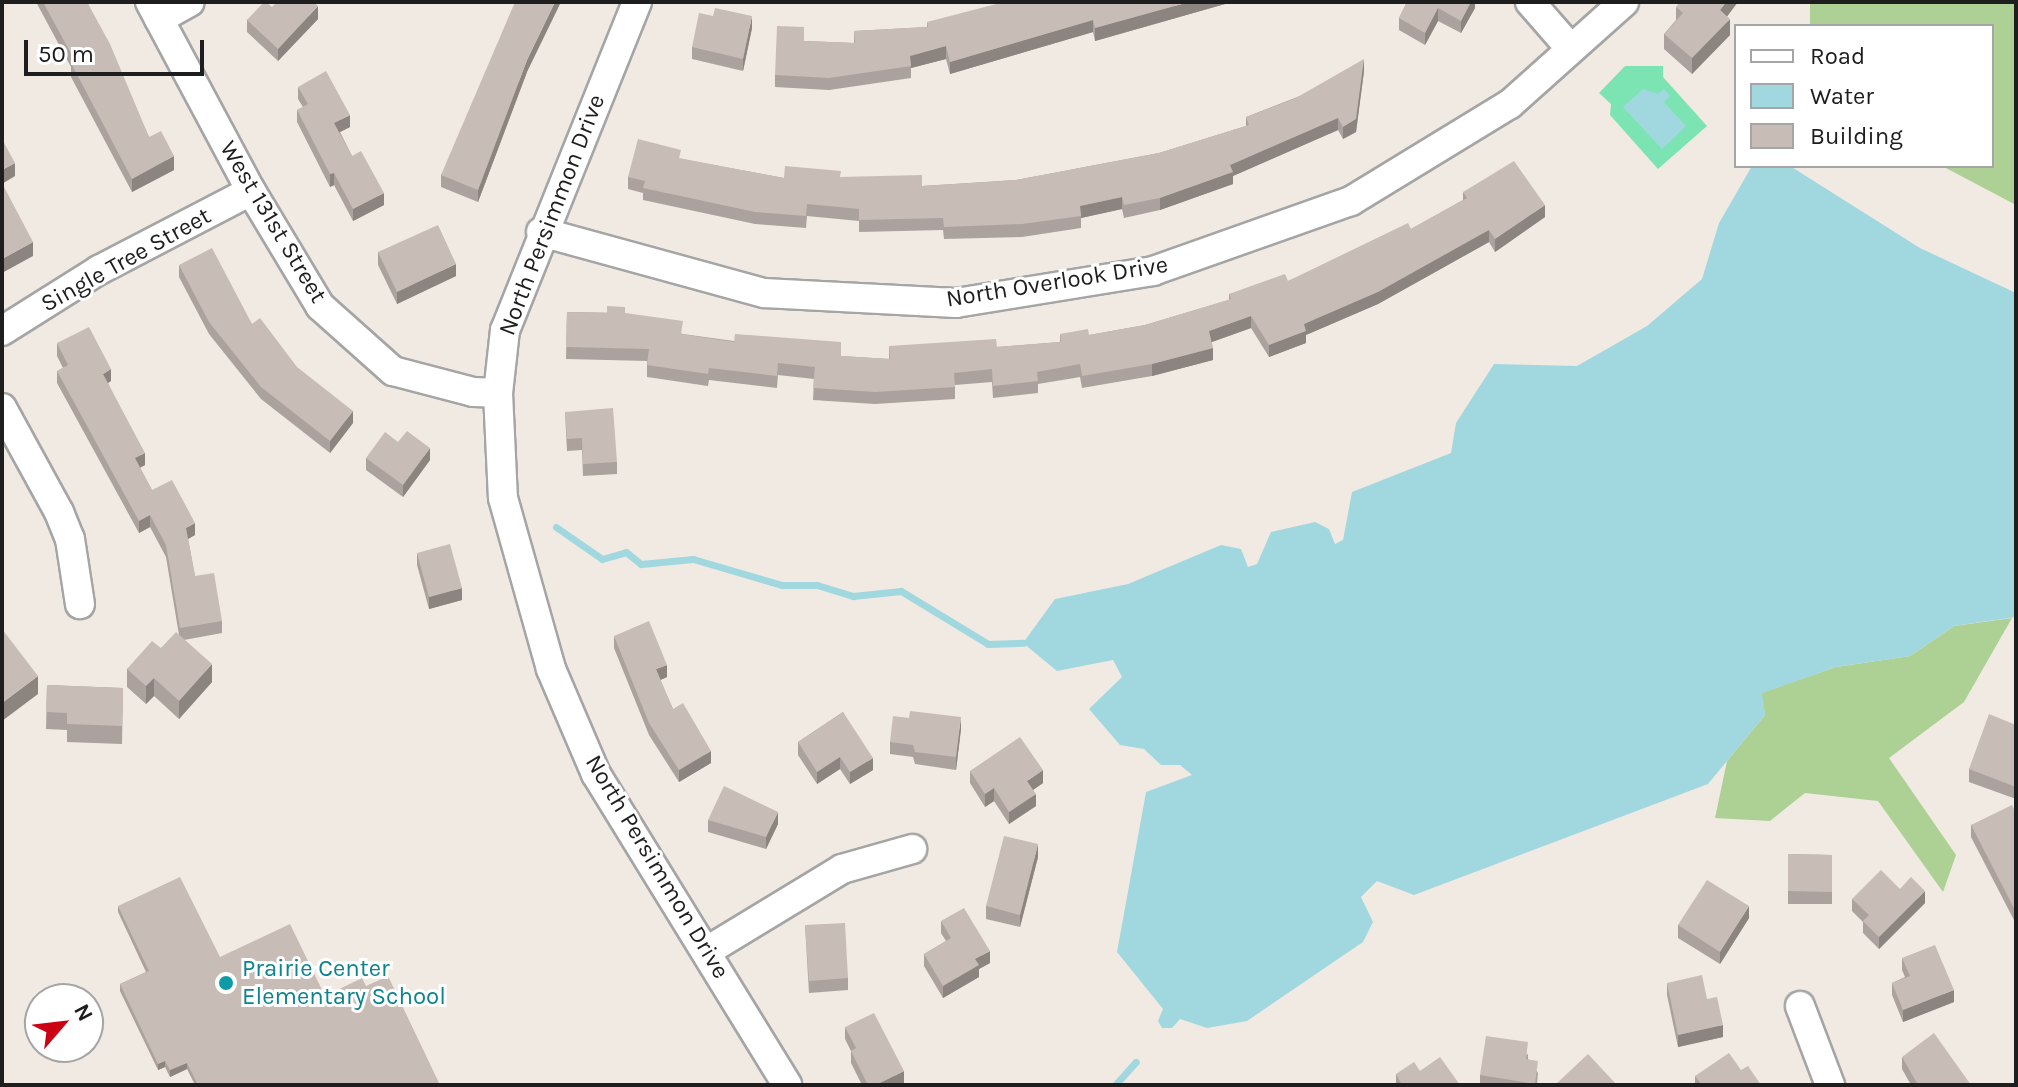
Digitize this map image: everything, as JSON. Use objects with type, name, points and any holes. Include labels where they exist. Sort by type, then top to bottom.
[{"type":"street","points":[[155,10],[190,2]]},
{"type":"street","name":"North Persimmon Drive","points":[[637,2],[541,232],[505,330],[498,393],[503,498],[564,705],[615,809],[707,951],[787,1085]]},
{"type":"street","points":[[1530,2],[1571,49]]},
{"type":"street","name":"North Overlook Drive","points":[[541,232],[764,293],[956,303],[1153,271],[1351,201],[1510,104],[1624,2]]},
{"type":"street","name":"West 131st Street","points":[[155,10],[251,191],[320,306],[393,371],[473,392],[498,393]]},
{"type":"street","name":"Single Tree Street","points":[[2,331],[99,270],[251,191]]},
{"type":"street","points":[[2,408],[59,512],[70,539],[80,604]]},
{"type":"street","points":[[707,951],[842,869],[912,849]]},
{"type":"street","points":[[1800,1006],[1830,1085]]},
{"type":"green space","points":[[1810,2],[2016,2],[2016,205],[1946,168],[1994,168],[1994,24],[1810,24]]},
{"type":"green space","points":[[1625,66],[1663,66],[1663,77],[1707,126],[1658,169],[1610,115],[1611,104],[1599,93]]},
{"type":"green space","points":[[2012,618],[1964,702],[1889,758],[1956,855],[1943,892],[1878,801],[1805,793],[1770,821],[1715,818],[1727,761],[1765,715],[1761,693],[1836,667],[1910,656],[1954,626]]},
{"type":"water","points":[[1643,89],[1658,94],[1664,89],[1670,96],[1664,102],[1686,126],[1662,149],[1623,107]]},
{"type":"water","points":[[1751,168],[1793,168],[1920,248],[2016,293],[2016,617],[1954,626],[1910,656],[1836,667],[1762,693],[1765,715],[1708,784],[1414,895],[1377,881],[1361,897],[1373,922],[1363,942],[1247,1021],[1207,1028],[1180,1019],[1172,1028],[1162,1028],[1158,1021],[1163,1009],[1117,952],[1146,792],[1192,775],[1180,765],[1161,765],[1144,749],[1120,745],[1089,709],[1122,677],[1113,660],[1057,671],[1023,643],[1055,599],[1128,584],[1221,545],[1241,549],[1248,567],[1257,564],[1271,532],[1315,522],[1329,529],[1335,544],[1343,540],[1352,492],[1451,453],[1456,423],[1494,364],[1577,366],[1647,326],[1702,279],[1719,223]]},
{"type":"building","points":[[43,2],[87,2],[110,44],[149,137],[161,131],[174,156],[132,179]]},
{"type":"building","points":[[264,2],[272,7],[277,2],[313,2],[318,6],[278,49],[247,20]]},
{"type":"building","points":[[515,2],[555,2],[527,60],[478,190],[441,175]]},
{"type":"building","points":[[1004,2],[1189,2],[1095,28],[1093,20],[950,62],[946,46],[910,56],[911,66],[829,78],[775,75],[777,26],[804,27],[804,41],[855,43],[854,31],[928,27],[927,22]]},
{"type":"building","points":[[1407,2],[1471,2],[1461,21],[1438,8],[1425,33],[1399,18]]},
{"type":"building","points":[[1680,2],[1726,2],[1720,10],[1730,19],[1692,58],[1664,34],[1683,13],[1676,7]]},
{"type":"building","points":[[715,8],[752,16],[743,59],[692,47],[699,13],[713,16]]},
{"type":"building","points":[[1364,59],[1356,119],[1343,127],[1338,118],[1230,165],[1233,172],[1160,198],[1124,205],[1122,197],[1080,206],[1081,216],[1022,224],[944,227],[943,218],[859,220],[859,209],[807,204],[806,216],[755,212],[643,188],[645,181],[628,177],[638,139],[681,150],[679,158],[784,178],[785,166],[841,171],[840,177],[922,175],[922,186],[1016,180],[1159,153],[1249,125],[1246,117],[1294,99]]},
{"type":"building","points":[[326,71],[350,115],[334,123],[352,156],[361,151],[384,193],[353,209],[334,173],[330,174],[297,110],[308,104],[298,87]]},
{"type":"building","points":[[2,139],[15,163],[2,170]]},
{"type":"building","points":[[1514,161],[1545,205],[1495,239],[1489,230],[1378,292],[1304,324],[1306,331],[1269,345],[1251,316],[1209,331],[1213,348],[1152,364],[1082,376],[1080,364],[1037,372],[1038,381],[993,386],[992,369],[954,373],[955,387],[875,392],[813,388],[815,367],[778,363],[777,376],[709,368],[708,374],[647,365],[649,349],[566,347],[567,312],[607,313],[607,306],[625,307],[625,313],[683,321],[681,334],[734,342],[735,334],[841,342],[841,356],[890,359],[889,346],[996,339],[997,347],[1061,342],[1060,334],[1088,329],[1089,335],[1145,325],[1231,299],[1229,294],[1285,274],[1288,281],[1408,223],[1411,229],[1467,198],[1463,192]]},
{"type":"building","points":[[2,183],[33,242],[2,259]]},
{"type":"building","points":[[438,225],[456,264],[397,292],[378,252]]},
{"type":"building","points":[[212,248],[252,324],[260,318],[297,367],[353,411],[330,441],[261,387],[209,322],[179,265]]},
{"type":"building","points":[[89,327],[111,369],[103,374],[145,453],[135,458],[152,490],[172,480],[195,523],[186,528],[195,576],[214,573],[222,621],[180,628],[166,545],[150,515],[139,521],[57,371],[68,365],[57,343]]},
{"type":"building","points":[[613,408],[617,462],[583,464],[582,438],[567,439],[565,412]]},
{"type":"building","points":[[407,431],[430,448],[403,485],[366,458],[385,432],[398,442]]},
{"type":"building","points":[[450,544],[462,588],[429,597],[417,553]]},
{"type":"building","points":[[649,621],[667,665],[656,669],[673,709],[683,703],[711,751],[679,770],[649,723],[614,636]]},
{"type":"building","points":[[2,629],[38,676],[2,703]]},
{"type":"building","points":[[176,632],[212,664],[179,701],[154,678],[146,686],[127,669],[152,641],[161,648]]},
{"type":"building","points":[[47,685],[123,688],[122,726],[67,724],[67,713],[46,712]]},
{"type":"building","points":[[910,711],[961,717],[956,757],[915,752],[913,745],[890,742],[893,716],[909,718]]},
{"type":"building","points":[[843,712],[873,758],[850,772],[840,757],[817,772],[798,742]]},
{"type":"building","points":[[1989,714],[2016,725],[2016,787],[1969,769]]},
{"type":"building","points":[[1020,737],[1043,770],[1027,781],[1036,794],[1009,812],[994,788],[985,794],[970,771]]},
{"type":"building","points":[[724,786],[778,812],[766,837],[708,820]]},
{"type":"building","points":[[2012,805],[2016,813],[2016,912],[1971,825]]},
{"type":"building","points":[[1004,836],[1038,844],[1020,915],[986,906]]},
{"type":"building","points":[[1788,854],[1832,855],[1832,892],[1788,891]]},
{"type":"building","points":[[1881,870],[1900,889],[1911,877],[1925,891],[1879,937],[1863,921],[1869,915],[1852,899]]},
{"type":"building","name":"Prairie Center Elementary School","points":[[180,877],[220,957],[290,924],[325,996],[362,978],[366,986],[388,976],[440,1085],[198,1085],[187,1063],[170,1070],[165,1061],[158,1064],[120,984],[149,971],[118,906]]},
{"type":"building","points":[[1707,880],[1749,906],[1720,952],[1678,925]]},
{"type":"building","points":[[964,908],[990,951],[975,959],[979,965],[943,986],[924,954],[951,938],[941,921]]},
{"type":"building","points":[[845,923],[848,978],[809,981],[805,925]]},
{"type":"building","points":[[1935,945],[1954,990],[1903,1010],[1892,983],[1910,976],[1902,958]]},
{"type":"building","points":[[1702,975],[1707,999],[1717,997],[1723,1025],[1678,1035],[1667,983]]},
{"type":"building","points":[[874,1013],[904,1071],[876,1085],[868,1085],[851,1051],[856,1048],[845,1027]]},
{"type":"building","points":[[1934,1033],[1971,1085],[1918,1085],[1902,1057]]},
{"type":"building","points":[[1486,1036],[1528,1042],[1526,1059],[1538,1061],[1535,1084],[1480,1075]]},
{"type":"building","points":[[1729,1053],[1741,1070],[1748,1066],[1761,1085],[1702,1085],[1695,1076]]},
{"type":"building","points":[[1588,1054],[1617,1085],[1555,1085]]},
{"type":"building","points":[[1440,1057],[1460,1085],[1402,1085],[1396,1074],[1414,1062],[1420,1071]]},
{"type":"waterway","points":[[556,527],[602,559],[626,552],[641,564],[693,559],[782,585],[817,585],[853,596],[901,591],[988,644],[1023,643]]},
{"type":"waterway","points":[[1115,1085],[1136,1062]]},
{"type":"place","name":"Prairie Center Elementary School","points":[[226,983]]}]
